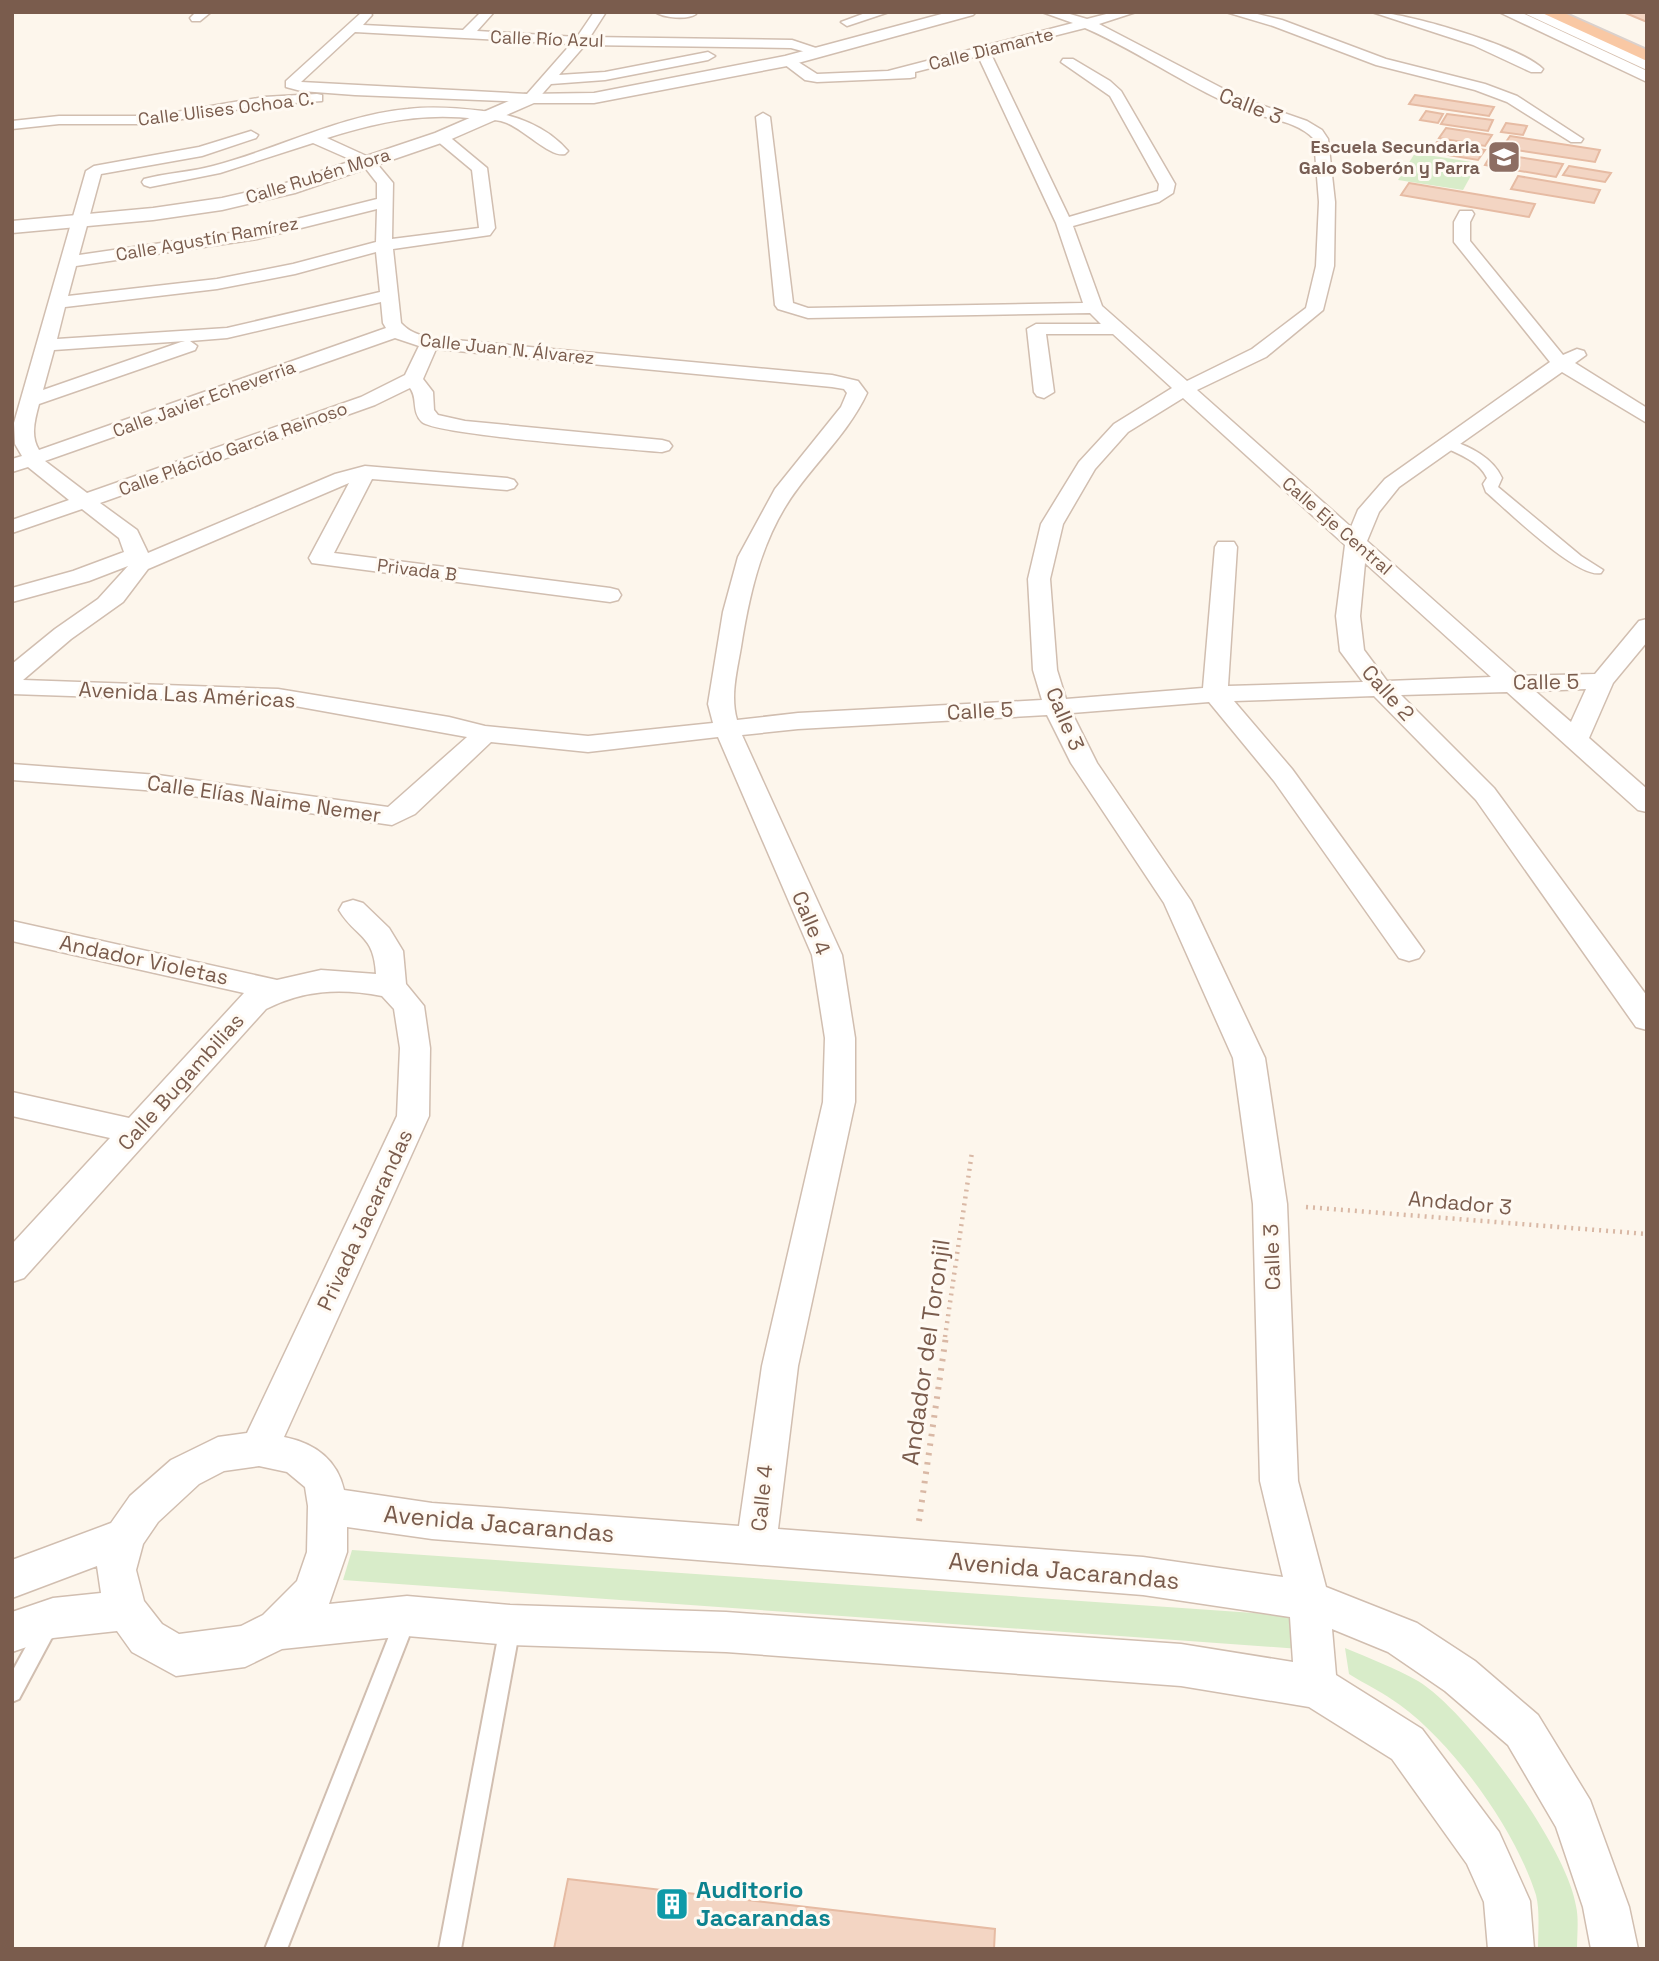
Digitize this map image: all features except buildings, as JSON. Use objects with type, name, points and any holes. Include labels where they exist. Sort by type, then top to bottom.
[{"type":"highway","points":[[1548,12],[1646,49]]},
{"type":"highway","points":[[1569,12],[1646,49]]},
{"type":"highway","points":[[1619,23],[1646,49]]},
{"type":"main road","points":[[1530,12],[1647,65]]},
{"type":"street","points":[[369,12],[291,84],[355,91],[531,98],[594,97],[787,61],[968,12]]},
{"type":"street","points":[[465,36],[488,12]]},
{"type":"street","points":[[531,98],[581,41],[600,12]]},
{"type":"street","points":[[661,12],[687,13]]},
{"type":"street","points":[[848,22],[883,12]]},
{"type":"street","name":"Calle 3","points":[[1048,12],[1090,24],[1198,84],[1306,127],[1317,132],[1321,139],[1327,202],[1325,266],[1314,310],[1259,353],[1185,389],[1121,428],[1086,466],[1052,524],[1039,579],[1045,670],[1056,707],[1084,763],[1177,901],[1249,1058],[1270,1204],[1279,1481],[1309,1600],[1315,1687]]},
{"type":"street","name":"Calle Diamante","points":[[892,75],[1130,12]]},
{"type":"street","points":[[1232,12],[1277,23],[1381,62],[1480,87],[1512,99],[1576,139]]},
{"type":"street","points":[[1378,12],[1478,42],[1536,69]]},
{"type":"street","points":[[1507,12],[1647,77]]},
{"type":"street","name":"Calle Río Azul","points":[[352,28],[581,41],[803,44],[821,52]]},
{"type":"street","name":"Calle Río Azul","points":[[546,80],[605,76],[719,54],[743,44]]},
{"type":"street","name":"Calle Eje Central","points":[[983,51],[985,71],[1064,223],[1094,307],[1647,804]]},
{"type":"street","points":[[787,61],[810,77],[817,78],[954,72]]},
{"type":"street","points":[[1064,223],[1153,200],[1165,193],[1167,184],[1116,94],[1105,84],[1068,62]]},
{"type":"street","name":"Calle Ulises Ochoa C.","points":[[12,125],[59,120],[153,120],[264,101],[322,97],[355,91]]},
{"type":"street","name":"Calle Rubén Mora","points":[[12,227],[153,214],[222,204],[288,189],[442,137],[531,98]]},
{"type":"street","points":[[139,184],[215,170],[369,120],[407,113],[448,111],[509,118],[542,137],[559,151]]},
{"type":"street","points":[[763,117],[784,305],[808,313],[1094,307]]},
{"type":"street","points":[[12,677],[61,635],[111,601],[125,588],[139,559],[129,535],[38,466],[25,444],[24,423],[81,221],[94,191],[94,172],[202,151],[251,135]]},
{"type":"street","points":[[58,303],[217,284],[295,269],[384,245],[484,232],[487,228],[479,168],[442,137]]},
{"type":"street","points":[[316,139],[368,162]]},
{"type":"street","name":"Calle Juan N. Álvarez","points":[[368,162],[385,183],[384,245],[389,295],[396,331],[407,338],[430,343],[832,380],[851,386]]},
{"type":"street","name":"Calle Agustín Ramírez","points":[[69,261],[257,234],[384,202]]},
{"type":"street","points":[[1466,214],[1462,222],[1462,242],[1532,325],[1544,345],[1647,399]]},
{"type":"street","points":[[30,401],[227,333],[389,295]]},
{"type":"street","points":[[1044,392],[1036,329],[1118,329]]},
{"type":"street","name":"Calle Javier Echeverria","points":[[12,466],[396,331]]},
{"type":"street","points":[[46,345],[227,333]]},
{"type":"street","points":[[430,343],[413,379],[423,392],[424,411],[431,420],[465,427],[662,446]]},
{"type":"street","points":[[1569,359],[1647,417]]},
{"type":"street","name":"Calle 2","points":[[1569,359],[1392,483],[1369,510],[1356,542],[1348,616],[1352,650],[1379,687],[1485,794],[1647,1019]]},
{"type":"street","name":"Calle Plácido García Reinoso","points":[[12,527],[368,401],[413,379]]},
{"type":"street","name":"Calle 4","points":[[757,1546],[763,1482],[780,1366],[839,1102],[840,1038],[827,955],[727,729],[720,704],[735,612],[749,557],[786,489],[850,408],[857,393],[851,386]]},
{"type":"street","points":[[1449,444],[1482,462],[1493,472],[1495,478],[1490,484],[1491,489],[1576,559],[1595,570]]},
{"type":"street","points":[[12,595],[139,559],[342,478],[365,472],[507,484]]},
{"type":"street","name":"Privada B","points":[[365,472],[320,558],[610,595]]},
{"type":"street","points":[[1226,547],[1215,694],[1283,775],[1409,951]]},
{"type":"street","points":[[1574,741],[1602,681],[1647,626]]},
{"type":"street","name":"Calle 5","points":[[485,734],[588,744],[798,721],[1056,707],[1215,694],[1602,681]]},
{"type":"street","name":"Avenida Las Américas","points":[[12,687],[278,696],[449,725],[485,734]]},
{"type":"street","name":"Calle Elías Naime Nemer","points":[[12,772],[158,783],[392,816],[406,808],[485,734]]},
{"type":"street","points":[[353,910],[381,936],[392,960],[391,987]]},
{"type":"street","name":"Andador Violetas","points":[[12,931],[276,990]]},
{"type":"street","name":"Calle Bugambilias","points":[[12,1268],[255,1001],[299,982],[346,979],[391,987]]},
{"type":"street","name":"Privada Jacarandas","points":[[259,1449],[413,1116],[415,1048],[409,1006],[391,987]]},
{"type":"street","points":[[12,1104],[136,1132]]},
{"type":"street","points":[[259,1449],[297,1457],[322,1478],[328,1506],[327,1552],[313,1593],[278,1629],[245,1646],[176,1655],[146,1638],[126,1609],[116,1570],[125,1537],[144,1508],[185,1472],[218,1454],[259,1449]]},
{"type":"street","name":"Avenida Jacarandas","points":[[328,1506],[432,1521],[1143,1576],[1309,1600],[1402,1637],[1460,1676],[1523,1730],[1574,1816],[1606,1907],[1615,1949]]},
{"type":"street","points":[[12,1579],[125,1537]]},
{"type":"street","points":[[12,1632],[53,1618],[126,1609]]},
{"type":"street","points":[[278,1629],[407,1616],[510,1625],[726,1632],[1181,1665],[1315,1687],[1407,1744],[1483,1848],[1507,1902],[1511,1949]]},
{"type":"lane","points":[[276,1949],[407,1616]]},
{"type":"lane","points":[[12,1692],[53,1618]]},
{"type":"lane","points":[[450,1949],[510,1625]]},
{"type":"path","name":"Andador del Toronjil","points":[[914,1557],[972,1152]]},
{"type":"path","name":"Andador 3","points":[[1270,1204],[1647,1234]]},
{"type":"green space","points":[[1415,153],[1478,163],[1463,190],[1398,180]]},
{"type":"green space","points":[[352,1550],[1296,1616],[1300,1649],[343,1580]]},
{"type":"green space","points":[[1345,1648],[1418,1681],[1439,1697],[1488,1750],[1535,1817],[1569,1881],[1577,1911],[1577,1949],[1538,1949],[1536,1895],[1527,1870],[1498,1817],[1461,1765],[1421,1722],[1394,1701],[1349,1674]]},
{"type":"place","name":"Escuela Secundaria Galo Soberón y Parra","points":[[1504,157]]},
{"type":"place","name":"Auditorio Jacarandas","points":[[672,1904]]}]
